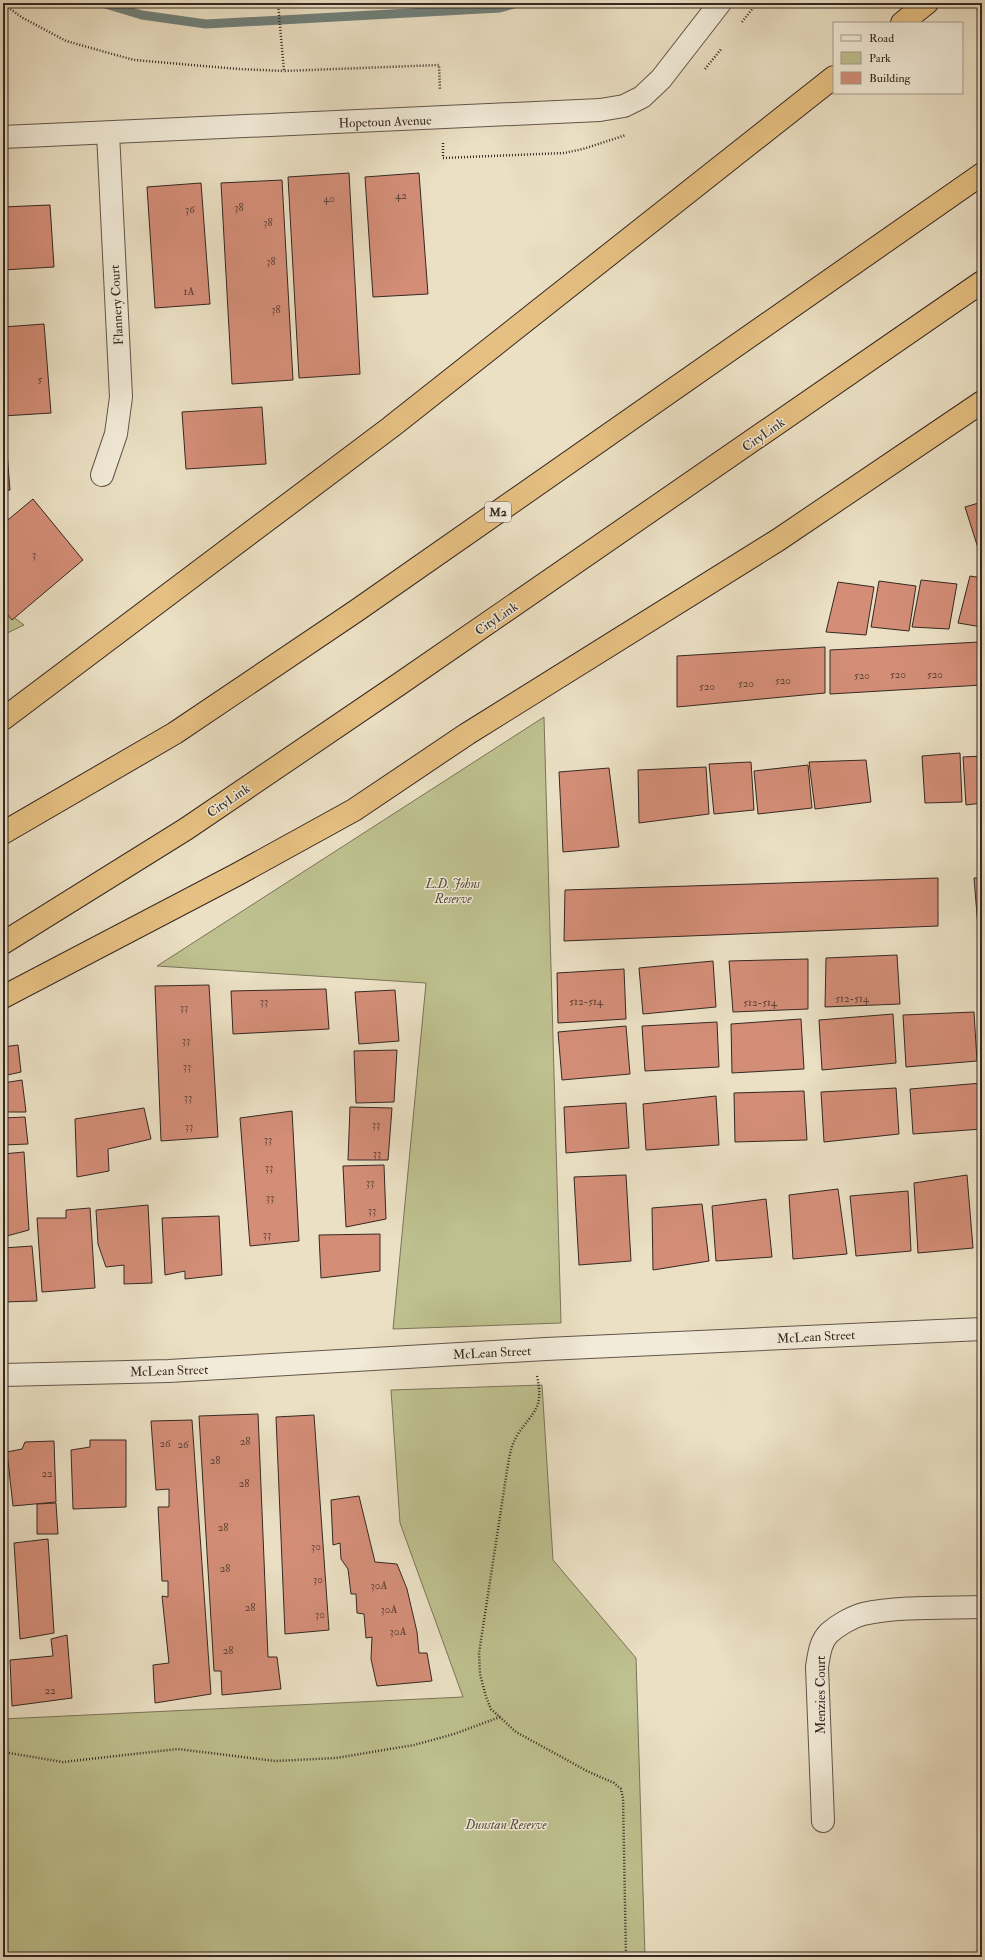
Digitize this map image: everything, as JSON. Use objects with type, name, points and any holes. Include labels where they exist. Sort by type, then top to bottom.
[{"type":"highway","points":[[903,22],[927,3]]},
{"type":"highway","points":[[3,719],[391,427],[833,78]]},
{"type":"highway","name":"M2","points":[[3,834],[175,733],[350,616],[982,174]]},
{"type":"highway","name":"CityLink","points":[[3,943],[186,829],[373,703],[982,282]]},
{"type":"highway","points":[[3,997],[236,875],[354,810],[467,734],[778,540],[982,402]]},
{"type":"street","name":"Hopetoun Avenue","points":[[3,137],[600,110],[624,106],[642,97],[661,79],[720,3]]},
{"type":"street","name":"Flannery Court","points":[[102,475],[116,434],[121,397],[108,133]]},
{"type":"street","name":"McLean Street","points":[[3,1375],[169,1371],[532,1350],[982,1329]]},
{"type":"street","name":"Menzies Court","points":[[823,1822],[817,1667],[820,1649],[828,1634],[840,1624],[862,1614],[891,1611],[982,1607]]},
{"type":"path","points":[[278,3],[281,50]]},
{"type":"path","points":[[3,4],[23,18],[66,41],[134,60],[239,69],[284,71]]},
{"type":"path","points":[[532,1350],[540,1392],[539,1403],[512,1446],[479,1653],[480,1674],[486,1697],[492,1709],[516,1732],[587,1771],[614,1783],[621,1789],[623,1798],[626,1957]]},
{"type":"path","points":[[3,1752],[63,1762],[178,1749],[275,1761],[336,1758],[414,1745],[454,1734],[500,1717]]},
{"type":"green space","points":[[3,609],[24,625],[3,635]]},
{"type":"green space","name":"L.D. Johns Reserve","points":[[544,717],[561,1323],[393,1329],[426,983],[157,966]]},
{"type":"green space","name":"Dunstan Reserve","points":[[542,1385],[553,1560],[636,1658],[645,1957],[3,1957],[3,1719],[463,1697],[400,1523],[391,1390]]},
{"type":"building","points":[[349,173],[360,374],[299,378],[288,177]]},
{"type":"building","points":[[419,173],[428,294],[373,297],[365,177]]},
{"type":"building","points":[[282,180],[293,380],[232,384],[221,183]]},
{"type":"building","points":[[201,183],[210,304],[155,308],[147,187]]},
{"type":"building","points":[[50,205],[54,267],[3,270],[3,207]]},
{"type":"building","points":[[44,324],[51,413],[3,416],[3,382],[5,382],[3,327]]},
{"type":"building","points":[[262,407],[266,464],[186,469],[182,412]]},
{"type":"building","points":[[3,426],[5,426],[10,490],[3,491]]},
{"type":"building","points":[[33,499],[83,560],[12,620],[3,609],[3,524]]},
{"type":"building","points":[[982,502],[982,547],[978,548],[965,507]]},
{"type":"building","points":[[970,576],[982,578],[982,627],[958,623]]},
{"type":"building","points":[[921,580],[957,584],[949,629],[912,627]]},
{"type":"building","points":[[879,581],[916,586],[909,631],[871,627]]},
{"type":"building","points":[[838,582],[874,587],[866,635],[826,632]]},
{"type":"building","points":[[980,642],[982,685],[830,694],[830,650]]},
{"type":"building","points":[[825,647],[825,693],[677,707],[677,656]]},
{"type":"building","points":[[960,753],[962,802],[925,803],[922,756]]},
{"type":"building","points":[[982,756],[982,803],[966,805],[963,757]]},
{"type":"building","points":[[866,760],[871,802],[815,809],[809,762]]},
{"type":"building","points":[[751,762],[754,810],[714,814],[709,764]]},
{"type":"building","points":[[808,765],[812,808],[758,814],[754,771]]},
{"type":"building","points":[[706,767],[709,814],[639,823],[638,770]]},
{"type":"building","points":[[609,768],[619,847],[563,852],[559,772]]},
{"type":"building","points":[[938,878],[938,926],[564,941],[565,890]]},
{"type":"building","points":[[974,878],[982,878],[982,927],[978,927]]},
{"type":"building","points":[[897,955],[900,1004],[825,1007],[826,958]]},
{"type":"building","points":[[808,959],[808,1009],[733,1012],[729,961]]},
{"type":"building","points":[[713,961],[716,1007],[643,1014],[639,968]]},
{"type":"building","points":[[624,969],[626,1019],[558,1023],[557,973]]},
{"type":"building","points":[[209,985],[218,1137],[161,1141],[155,986]]},
{"type":"building","points":[[326,989],[329,1029],[233,1034],[231,991]]},
{"type":"building","points":[[395,990],[399,1041],[359,1044],[355,992]]},
{"type":"building","points":[[974,1012],[977,1061],[906,1067],[903,1015]]},
{"type":"building","points":[[893,1014],[896,1063],[822,1070],[819,1020]]},
{"type":"building","points":[[801,1019],[804,1069],[732,1073],[731,1024]]},
{"type":"building","points":[[717,1022],[719,1067],[645,1071],[642,1026]]},
{"type":"building","points":[[626,1026],[630,1074],[562,1080],[558,1032]]},
{"type":"building","points":[[18,1045],[21,1072],[3,1076],[3,1047]]},
{"type":"building","points":[[397,1050],[394,1102],[356,1103],[354,1051]]},
{"type":"building","points":[[22,1080],[26,1112],[3,1112],[3,1083]]},
{"type":"building","points":[[982,1083],[982,1129],[913,1134],[910,1089]]},
{"type":"building","points":[[896,1088],[899,1134],[824,1142],[821,1092]]},
{"type":"building","points":[[804,1091],[807,1140],[735,1142],[734,1093]]},
{"type":"building","points":[[716,1096],[719,1145],[646,1150],[643,1104]]},
{"type":"building","points":[[626,1103],[629,1148],[566,1153],[564,1107]]},
{"type":"building","points":[[350,1107],[392,1108],[388,1160],[348,1160]]},
{"type":"building","points":[[144,1108],[151,1139],[108,1149],[109,1171],[77,1177],[75,1119]]},
{"type":"building","points":[[292,1111],[299,1241],[250,1246],[240,1118]]},
{"type":"building","points":[[25,1117],[28,1144],[3,1145],[3,1118]]},
{"type":"building","points":[[24,1152],[29,1230],[3,1237],[3,1154]]},
{"type":"building","points":[[384,1165],[386,1219],[346,1227],[343,1166]]},
{"type":"building","points":[[626,1175],[631,1261],[579,1265],[574,1177]]},
{"type":"building","points":[[967,1175],[973,1248],[918,1253],[914,1183]]},
{"type":"building","points":[[838,1189],[847,1254],[793,1259],[789,1195]]},
{"type":"building","points":[[908,1191],[911,1251],[856,1256],[850,1196]]},
{"type":"building","points":[[766,1199],[772,1257],[716,1261],[712,1206]]},
{"type":"building","points":[[702,1204],[709,1261],[653,1270],[652,1208]]},
{"type":"building","points":[[148,1205],[152,1283],[124,1284],[124,1265],[106,1267],[98,1244],[96,1210]]},
{"type":"building","points":[[90,1208],[95,1288],[42,1292],[37,1218],[66,1218],[66,1210]]},
{"type":"building","points":[[219,1216],[222,1275],[185,1279],[185,1271],[165,1275],[162,1218]]},
{"type":"building","points":[[380,1234],[380,1271],[321,1278],[319,1235]]},
{"type":"building","points":[[32,1246],[37,1301],[3,1302],[3,1248]]},
{"type":"building","points":[[258,1414],[268,1657],[277,1657],[281,1689],[222,1695],[221,1671],[214,1671],[199,1416]]},
{"type":"building","points":[[314,1415],[329,1630],[285,1634],[276,1417]]},
{"type":"building","points":[[192,1420],[211,1694],[155,1703],[153,1665],[169,1663],[162,1596],[168,1597],[168,1581],[162,1581],[158,1507],[169,1507],[169,1489],[156,1490],[151,1421]]},
{"type":"building","points":[[90,1440],[126,1440],[126,1507],[73,1509],[71,1450],[90,1447]]},
{"type":"building","points":[[54,1441],[56,1502],[13,1506],[7,1452],[22,1449],[25,1442]]},
{"type":"building","points":[[359,1496],[375,1562],[397,1564],[407,1589],[417,1632],[419,1653],[427,1653],[432,1681],[377,1686],[371,1659],[372,1637],[366,1638],[364,1614],[357,1613],[356,1594],[351,1594],[348,1569],[341,1559],[340,1543],[333,1545],[331,1500]]},
{"type":"building","points":[[56,1503],[58,1534],[37,1534],[37,1504]]},
{"type":"building","points":[[48,1539],[54,1633],[20,1639],[14,1543]]},
{"type":"building","points":[[67,1635],[72,1698],[12,1706],[10,1660],[53,1656],[51,1639]]},
{"type":"waterway","points":[[102,3],[142,15],[206,24],[500,8],[517,3]]}]
